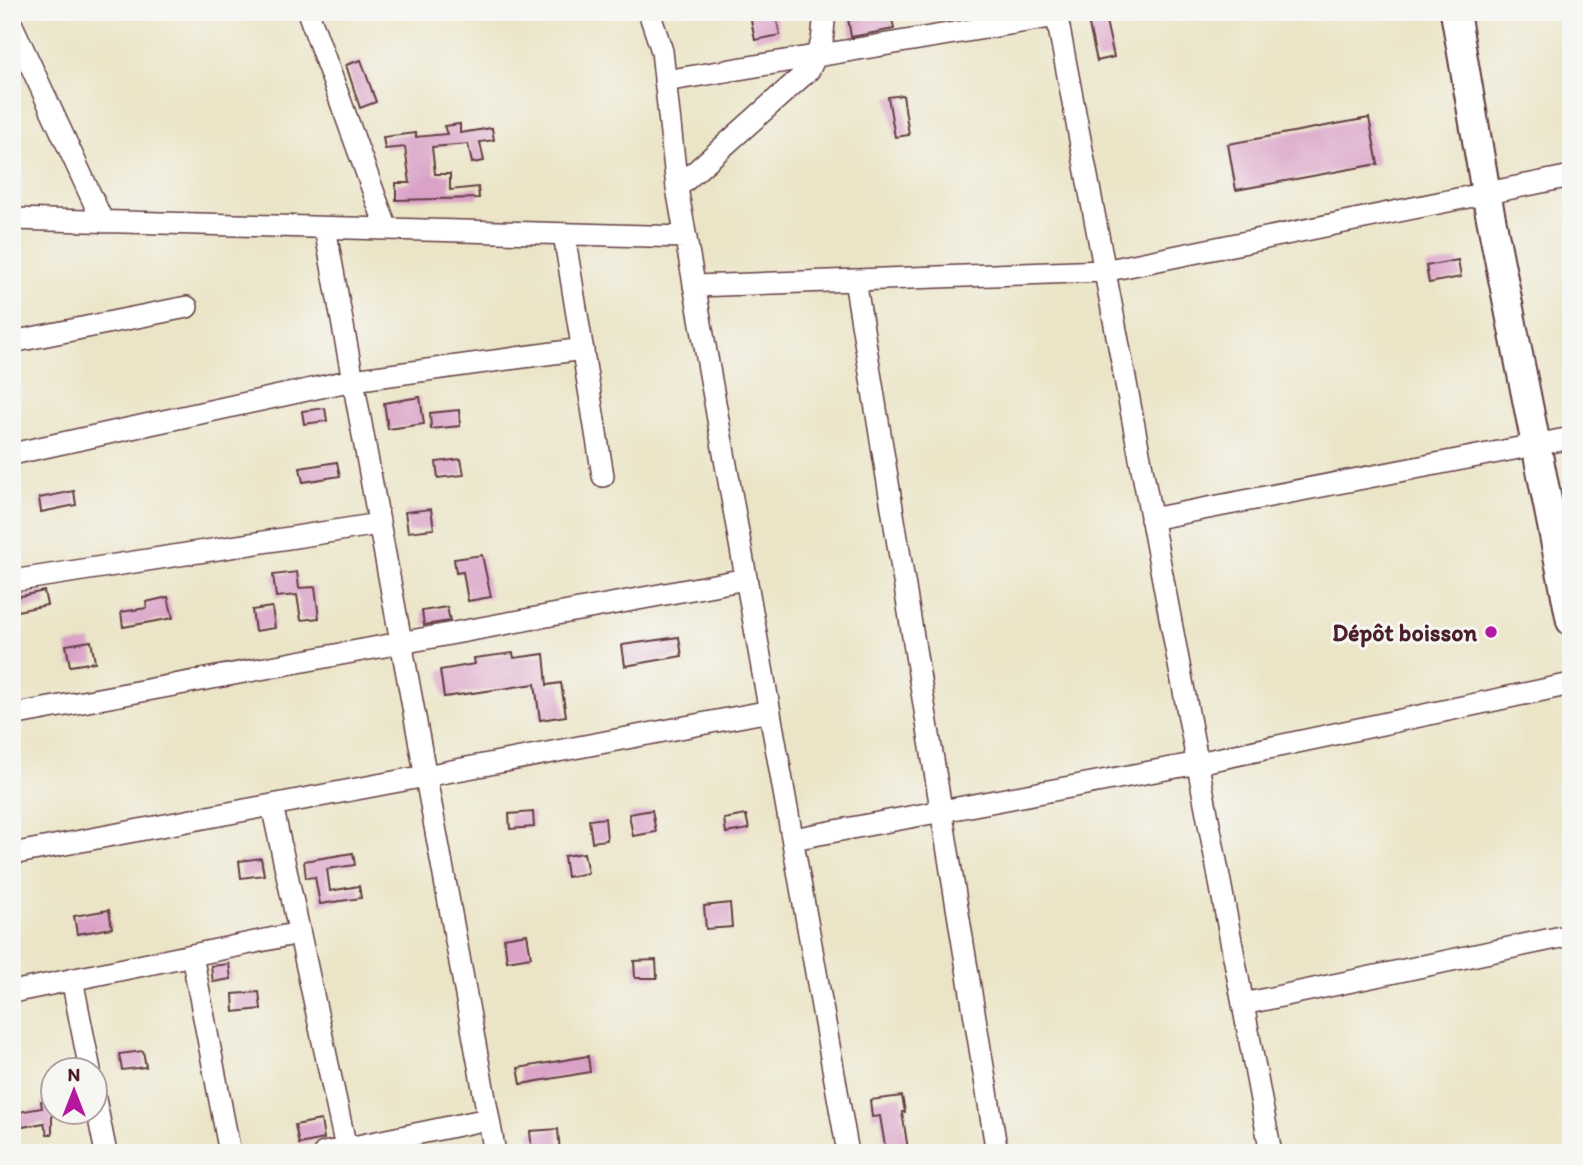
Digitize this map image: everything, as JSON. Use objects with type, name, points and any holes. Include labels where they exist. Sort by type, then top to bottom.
[{"type":"main road","points":[[1455,12],[1486,193],[1571,621]]},
{"type":"street","points":[[308,12],[387,229]]},
{"type":"street","points":[[649,12],[662,51],[685,237],[848,1153]]},
{"type":"street","points":[[677,188],[809,70],[822,42],[825,12]]},
{"type":"street","points":[[665,81],[815,58],[1056,14],[1271,1153]]},
{"type":"street","points":[[12,25],[103,222]]},
{"type":"street","points":[[694,286],[1104,271],[1571,176]]},
{"type":"street","points":[[12,219],[685,237]]},
{"type":"street","points":[[325,228],[495,1153]]},
{"type":"street","points":[[564,234],[603,476]]},
{"type":"street","points":[[855,280],[997,1153]]},
{"type":"street","points":[[12,342],[187,307]]},
{"type":"street","points":[[12,454],[353,380],[583,349]]},
{"type":"street","points":[[1152,520],[1571,438]]},
{"type":"street","points":[[12,581],[379,524]]},
{"type":"street","points":[[12,715],[746,579]]},
{"type":"street","points":[[793,839],[1198,763],[1571,684]]},
{"type":"street","points":[[12,854],[770,711]]},
{"type":"street","points":[[271,805],[346,1148]]},
{"type":"street","points":[[12,992],[299,933]]},
{"type":"street","points":[[1243,1004],[1571,935]]},
{"type":"street","points":[[192,955],[230,1153]]},
{"type":"street","points":[[72,979],[87,1056]]},
{"type":"street","points":[[324,1153],[488,1119]]},
{"type":"street","points":[[101,1126],[106,1153]]},
{"type":"building","points":[[775,12],[780,35],[755,40],[750,15]]},
{"type":"building","points":[[847,12],[891,12],[894,29],[851,37]]},
{"type":"building","points":[[1086,12],[1104,12],[1114,57],[1097,61]]},
{"type":"building","points":[[361,60],[376,102],[360,108],[346,65]]},
{"type":"building","points":[[903,95],[909,135],[895,137],[888,97]]},
{"type":"building","points":[[1369,118],[1378,164],[1236,190],[1228,144]]},
{"type":"building","points":[[460,124],[460,133],[492,128],[494,140],[480,142],[484,161],[472,163],[468,144],[432,147],[435,174],[450,174],[450,190],[478,187],[479,198],[396,200],[396,183],[410,183],[405,147],[385,149],[383,137],[416,133],[416,137],[447,134],[444,126]]},
{"type":"building","points":[[1458,260],[1461,277],[1429,283],[1426,266]]},
{"type":"building","points":[[420,397],[424,424],[388,429],[384,403]]},
{"type":"building","points":[[325,408],[327,421],[304,424],[302,411]]},
{"type":"building","points":[[459,410],[460,426],[431,429],[430,413]]},
{"type":"building","points":[[461,459],[464,475],[438,478],[436,462]]},
{"type":"building","points":[[337,462],[340,476],[303,482],[300,468]]},
{"type":"building","points":[[74,491],[76,505],[41,512],[39,498]]},
{"type":"building","points":[[431,509],[434,529],[408,532],[405,512]]},
{"type":"building","points":[[482,555],[491,597],[468,601],[463,572],[456,573],[454,559]]},
{"type":"building","points":[[297,572],[299,588],[315,587],[319,618],[301,620],[297,595],[276,597],[273,575]]},
{"type":"building","points":[[44,591],[47,605],[12,612],[12,598]]},
{"type":"building","points":[[168,597],[173,618],[123,627],[121,612],[147,608],[146,602]]},
{"type":"building","points":[[272,607],[275,628],[255,631],[252,610]]},
{"type":"building","points":[[447,607],[450,621],[424,625],[422,611]]},
{"type":"building","points":[[679,637],[682,656],[625,666],[622,645]]},
{"type":"building","points":[[91,641],[95,662],[70,666],[66,645]]},
{"type":"building","points":[[513,653],[514,658],[544,654],[547,685],[561,683],[566,716],[540,720],[535,684],[444,697],[440,670],[475,664],[474,658]]},
{"type":"building","points":[[652,810],[656,832],[633,836],[629,814]]},
{"type":"building","points":[[533,812],[534,827],[510,829],[509,814]]},
{"type":"building","points":[[746,815],[749,829],[726,833],[724,819]]},
{"type":"building","points":[[605,818],[607,840],[592,842],[589,820]]},
{"type":"building","points":[[353,853],[355,865],[327,869],[330,891],[359,886],[361,898],[320,904],[315,877],[306,878],[304,861]]},
{"type":"building","points":[[584,853],[588,873],[567,877],[564,856]]},
{"type":"building","points":[[261,858],[264,875],[241,878],[239,861]]},
{"type":"building","points":[[730,903],[732,927],[706,929],[704,906]]},
{"type":"building","points":[[109,910],[112,928],[77,934],[74,916]]},
{"type":"building","points":[[527,934],[531,957],[507,961],[504,938]]},
{"type":"building","points":[[656,960],[657,978],[635,978],[634,961]]},
{"type":"building","points":[[229,964],[231,979],[213,982],[211,966]]},
{"type":"building","points":[[259,992],[261,1009],[234,1012],[233,994]]},
{"type":"building","points":[[143,1051],[146,1067],[122,1070],[119,1054]]},
{"type":"building","points":[[588,1056],[590,1072],[521,1084],[518,1068]]},
{"type":"building","points":[[902,1096],[908,1149],[886,1152],[880,1116],[872,1117],[870,1100]]},
{"type":"building","points":[[38,1109],[38,1124],[12,1129],[12,1113]]},
{"type":"building","points":[[321,1120],[324,1139],[299,1144],[295,1125]]},
{"type":"building","points":[[45,1126],[52,1126],[52,1134],[47,1134]]},
{"type":"building","points":[[558,1129],[560,1153],[532,1153],[530,1131]]},
{"type":"place","name":"Dépôt boisson","points":[[1491,632]]}]
